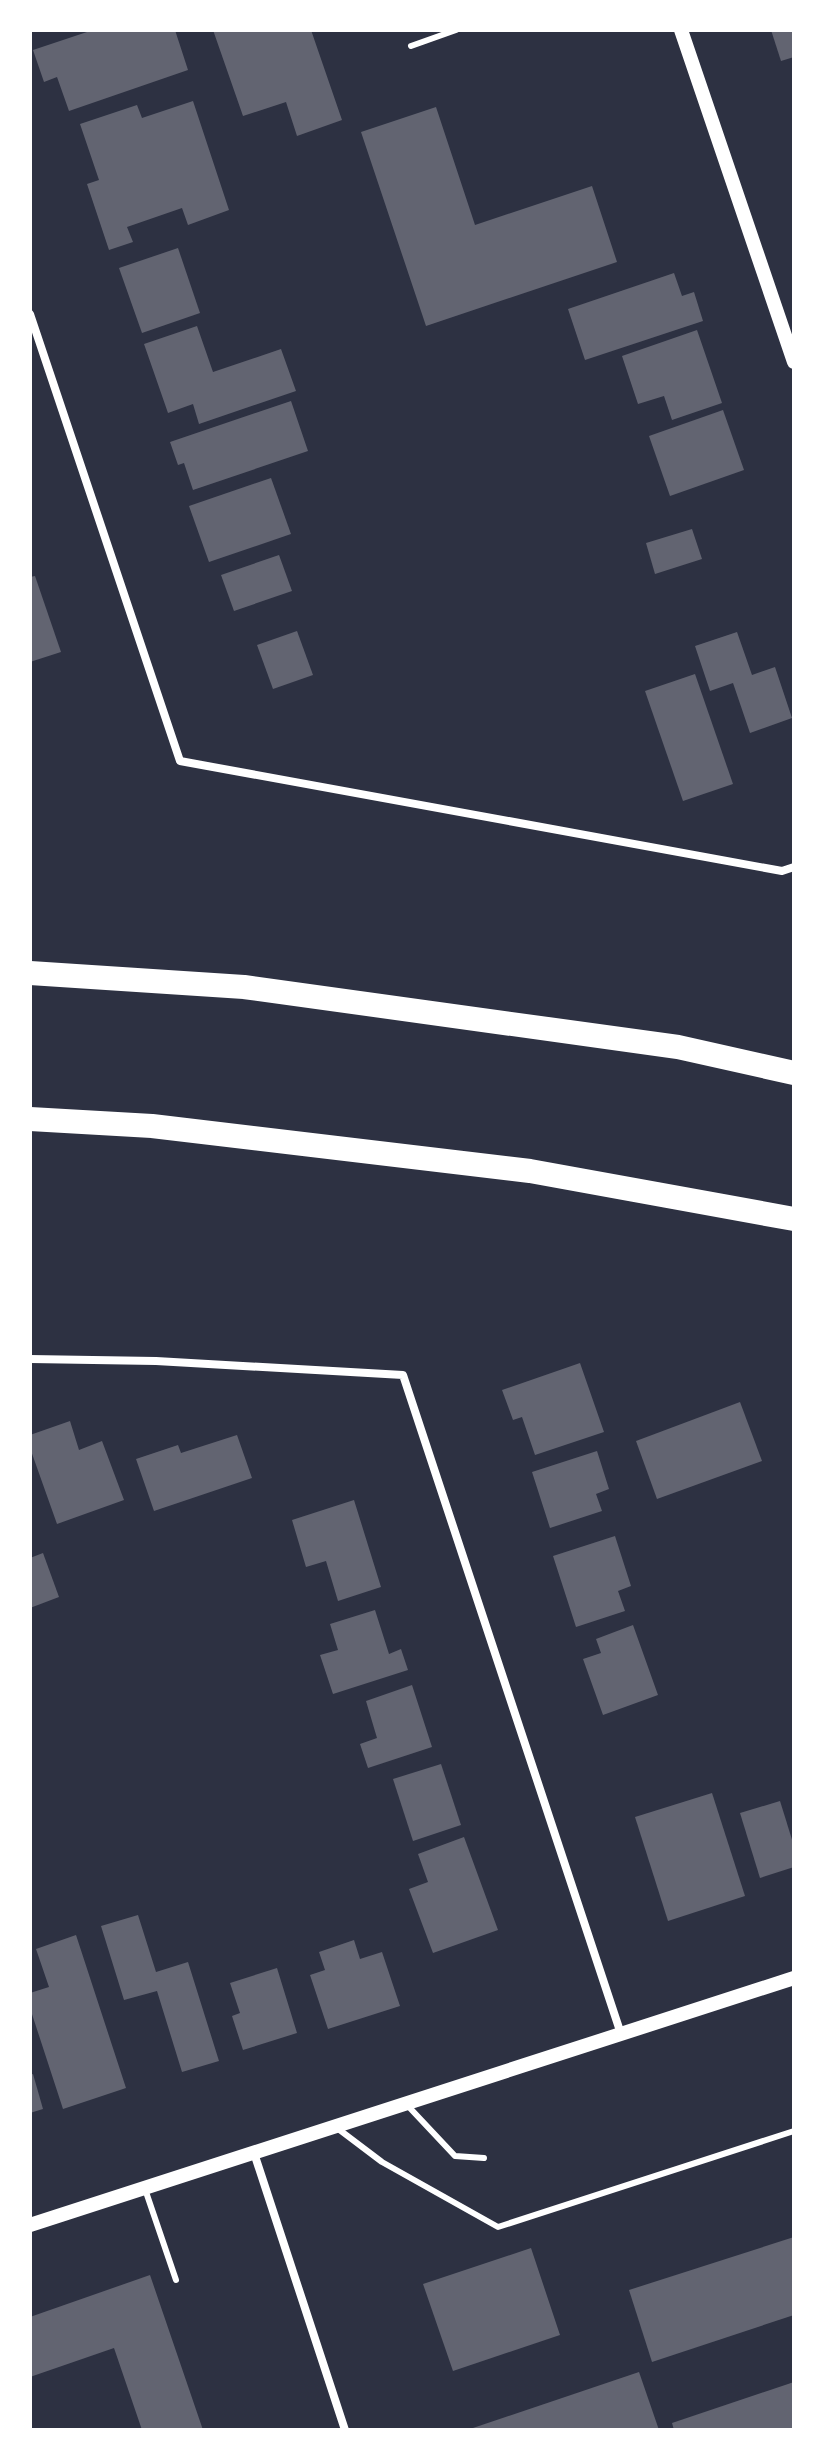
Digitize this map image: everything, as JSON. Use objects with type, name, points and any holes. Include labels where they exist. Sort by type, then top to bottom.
[{"type":"highway","points":[[30,973],[259,989],[678,1047],[794,1073]]},
{"type":"highway","points":[[30,1119],[152,1126],[530,1171],[794,1219]]},
{"type":"street","points":[[681,30],[794,362]]},
{"type":"street","points":[[30,314],[180,761],[782,871],[794,867]]},
{"type":"street","points":[[30,1359],[156,1361],[403,1375],[621,2034]]},
{"type":"street","points":[[30,2225],[794,1978]]},
{"type":"street","points":[[254,2153],[345,2430]]},
{"type":"lane","points":[[411,46],[456,30]]},
{"type":"lane","points":[[406,2103],[455,2156],[484,2158]]},
{"type":"lane","points":[[334,2126],[382,2162],[498,2227],[794,2131]]},
{"type":"lane","points":[[145,2188],[176,2280]]},
{"type":"building","points":[[93,30],[175,30],[188,70],[69,111],[57,77],[44,82],[33,50]]},
{"type":"building","points":[[213,30],[311,30],[342,120],[297,136],[286,102],[243,116]]},
{"type":"building","points":[[771,30],[794,30],[794,57],[781,61]]},
{"type":"building","points":[[193,101],[229,210],[188,225],[182,208],[127,227],[133,242],[109,250],[87,184],[99,180],[80,124],[137,105],[142,118]]},
{"type":"building","points":[[436,107],[475,225],[592,186],[617,262],[426,326],[361,132]]},
{"type":"building","points":[[178,248],[200,313],[142,333],[119,268]]},
{"type":"building","points":[[674,273],[682,296],[694,292],[703,321],[585,360],[568,309]]},
{"type":"building","points":[[197,326],[213,372],[281,349],[296,391],[199,424],[193,404],[168,413],[144,344]]},
{"type":"building","points":[[697,330],[722,403],[672,420],[664,396],[638,404],[622,356]]},
{"type":"building","points":[[291,401],[308,451],[193,490],[184,463],[178,465],[170,442]]},
{"type":"building","points":[[723,410],[744,470],[670,496],[649,436]]},
{"type":"building","points":[[271,478],[291,534],[209,562],[189,506]]},
{"type":"building","points":[[692,529],[702,559],[655,574],[646,543]]},
{"type":"building","points":[[279,555],[292,591],[234,611],[221,575]]},
{"type":"building","points":[[35,576],[61,652],[30,662],[30,577]]},
{"type":"building","points":[[297,631],[313,675],[273,689],[257,645]]},
{"type":"building","points":[[737,632],[752,675],[775,667],[792,718],[750,733],[733,683],[710,691],[695,646]]},
{"type":"building","points":[[695,674],[733,784],[683,801],[645,691]]},
{"type":"building","points":[[580,1363],[604,1432],[535,1455],[522,1417],[513,1420],[502,1390]]},
{"type":"building","points":[[740,1402],[762,1461],[657,1499],[636,1441]]},
{"type":"building","points":[[70,1421],[79,1450],[102,1441],[124,1500],[57,1524],[30,1448],[30,1435]]},
{"type":"building","points":[[237,1435],[252,1478],[154,1511],[136,1459],[178,1445],[181,1453]]},
{"type":"building","points":[[597,1451],[609,1489],[596,1494],[602,1511],[550,1528],[532,1472]]},
{"type":"building","points":[[354,1500],[381,1587],[338,1601],[326,1561],[306,1567],[292,1520]]},
{"type":"building","points":[[615,1536],[631,1586],[618,1591],[625,1611],[576,1627],[553,1556]]},
{"type":"building","points":[[43,1553],[59,1597],[30,1608],[30,1558]]},
{"type":"building","points":[[375,1610],[389,1654],[401,1649],[408,1670],[333,1694],[320,1655],[338,1650],[330,1624]]},
{"type":"building","points":[[633,1625],[658,1695],[603,1715],[583,1659],[601,1653],[596,1639]]},
{"type":"building","points":[[412,1685],[432,1747],[368,1768],[360,1744],[377,1738],[366,1701]]},
{"type":"building","points":[[441,1764],[461,1825],[413,1841],[393,1779]]},
{"type":"building","points":[[712,1793],[745,1896],[668,1921],[635,1817]]},
{"type":"building","points":[[780,1801],[794,1846],[794,1867],[760,1878],[740,1813]]},
{"type":"building","points":[[464,1837],[498,1930],[433,1953],[409,1889],[428,1882],[418,1854]]},
{"type":"building","points":[[138,1915],[156,1972],[188,1962],[219,2061],[182,2072],[157,1991],[124,2000],[101,1926]]},
{"type":"building","points":[[76,1935],[126,2088],[63,2109],[30,2008],[30,1993],[49,1987],[36,1949]]},
{"type":"building","points":[[354,1940],[360,1959],[382,1952],[400,2006],[328,2029],[310,1975],[325,1970],[319,1952]]},
{"type":"building","points":[[277,1968],[297,2033],[243,2050],[232,2016],[240,2013],[230,1983]]},
{"type":"building","points":[[33,2074],[43,2109],[30,2113],[30,2075]]},
{"type":"building","points":[[794,2237],[794,2315],[652,2362],[629,2290]]},
{"type":"building","points":[[531,2248],[560,2335],[453,2371],[423,2284]]},
{"type":"building","points":[[150,2275],[203,2430],[142,2430],[114,2348],[30,2377],[30,2317]]},
{"type":"building","points":[[639,2372],[659,2430],[470,2430],[470,2429]]},
{"type":"building","points":[[794,2382],[794,2430],[674,2430],[672,2423]]}]
